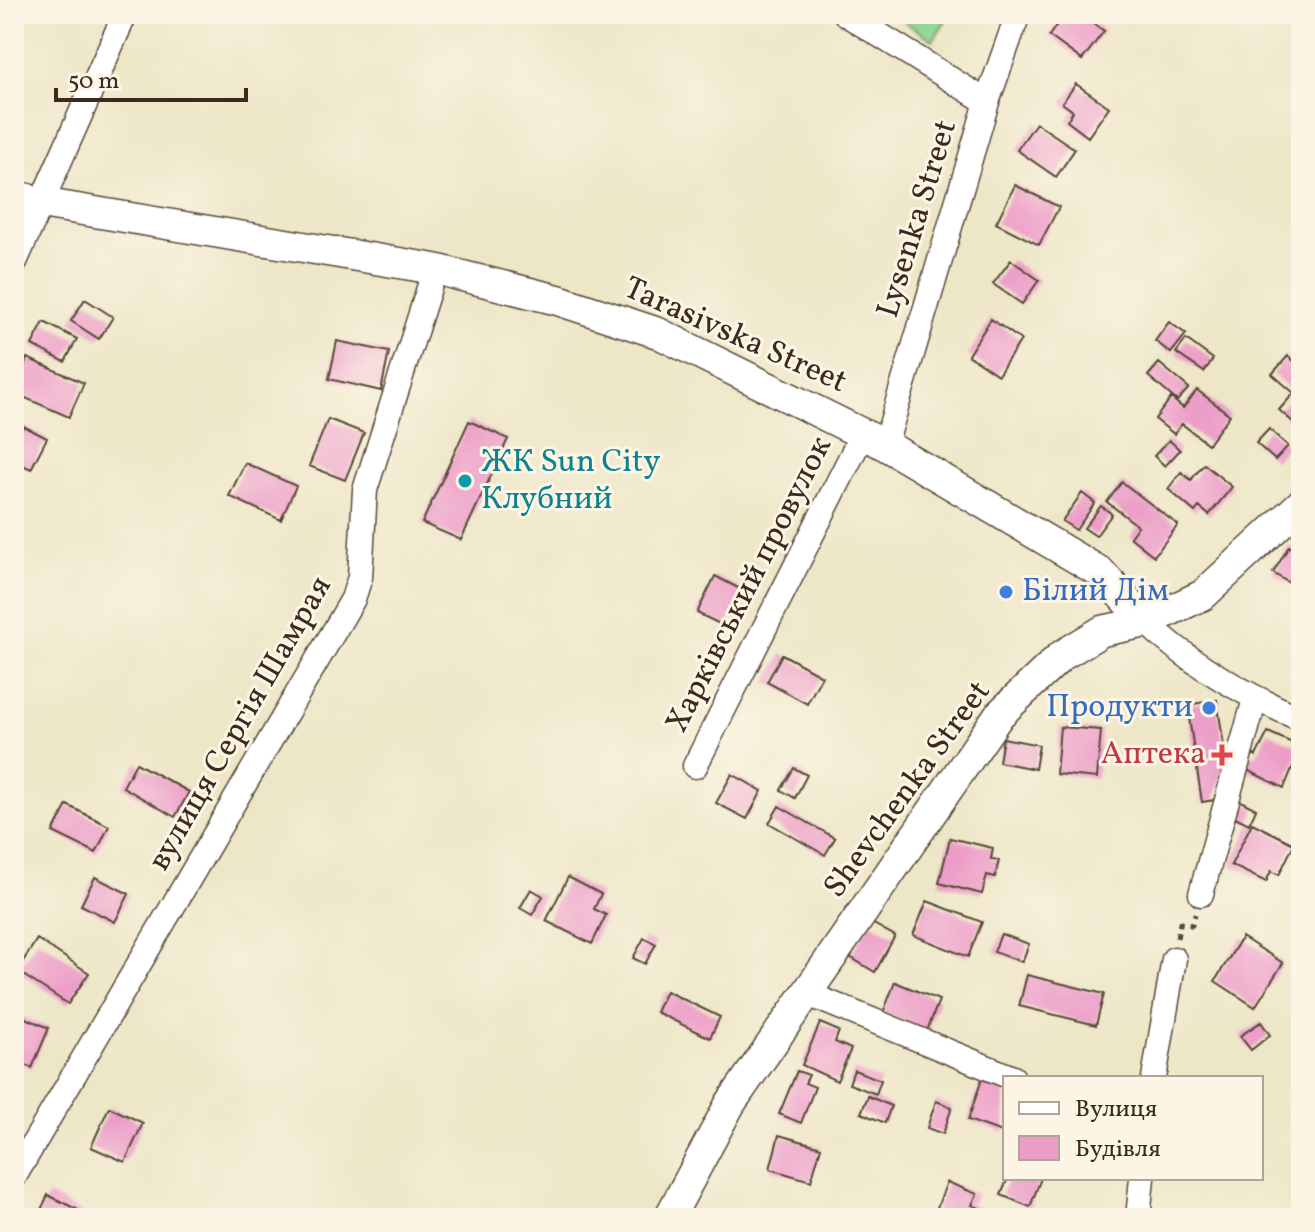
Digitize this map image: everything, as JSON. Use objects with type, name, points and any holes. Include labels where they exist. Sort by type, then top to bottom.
[{"type":"street","points":[[14,264],[28,199],[125,14]]},
{"type":"street","points":[[846,14],[987,102]]},
{"type":"street","name":"Lysenka Street","points":[[874,439],[1018,14]]},
{"type":"street","name":"Tarasivska Street","points":[[28,199],[435,269],[558,300],[658,333],[874,439],[1100,572],[1171,646],[1255,699],[1301,719]]},
{"type":"street","name":"вулиця Сергія Шамрая","points":[[14,1177],[353,599],[360,577],[365,490],[435,269]]},
{"type":"street","name":"Харківський провулок","points":[[695,766],[874,439]]},
{"type":"street","name":"Shevchenka Street","points":[[669,1218],[730,1104],[999,715],[1061,656],[1102,631],[1146,622],[1203,595],[1301,504]]},
{"type":"street","points":[[1201,894],[1255,699]]},
{"type":"street","points":[[1154,1076],[1174,959]]},
{"type":"street","points":[[808,994],[1008,1076]]},
{"type":"street","points":[[1138,1218],[1142,1180]]},
{"type":"path","points":[[1180,923],[1192,925]]},
{"type":"green space","points":[[892,14],[950,14],[933,40]]},
{"type":"building","points":[[1064,14],[1081,14],[1104,31],[1082,60],[1049,36]]},
{"type":"building","points":[[1076,84],[1109,107],[1088,137],[1067,121],[1073,111],[1062,103]]},
{"type":"building","points":[[1036,123],[1075,149],[1056,177],[1017,150]]},
{"type":"building","points":[[1015,185],[1059,207],[1039,245],[996,223]]},
{"type":"building","points":[[1011,260],[1039,280],[1022,304],[993,284]]},
{"type":"building","points":[[85,299],[113,317],[99,339],[71,321]]},
{"type":"building","points":[[991,319],[1021,340],[998,375],[968,355]]},
{"type":"building","points":[[44,322],[77,339],[65,362],[32,345]]},
{"type":"building","points":[[1169,322],[1186,334],[1171,353],[1155,341]]},
{"type":"building","points":[[1186,339],[1213,359],[1204,372],[1176,353]]},
{"type":"building","points":[[337,341],[389,352],[381,391],[329,379]]},
{"type":"building","points":[[1288,356],[1301,367],[1301,429],[1279,410],[1294,393],[1272,374]]},
{"type":"building","points":[[27,358],[84,383],[69,417],[14,393]]},
{"type":"building","points":[[1159,363],[1189,388],[1177,401],[1148,376]]},
{"type":"building","points":[[1197,390],[1230,415],[1208,444],[1182,424],[1174,434],[1155,419],[1171,398],[1183,408]]},
{"type":"building","points":[[328,419],[364,433],[345,480],[309,466]]},
{"type":"building","name":"ЖК Sun City Клубний","points":[[469,421],[508,439],[461,540],[422,523]]},
{"type":"building","points":[[23,426],[47,438],[31,469],[14,461],[14,430],[20,433]]},
{"type":"building","points":[[1269,429],[1288,446],[1275,460],[1256,443]]},
{"type":"building","points":[[1169,440],[1180,450],[1165,466],[1154,456]]},
{"type":"building","points":[[245,463],[296,486],[281,520],[229,496]]},
{"type":"building","points":[[1204,464],[1232,487],[1209,515],[1199,507],[1195,512],[1168,489],[1181,472],[1191,480]]},
{"type":"building","points":[[1122,482],[1178,525],[1154,556],[1130,537],[1138,526],[1107,502]]},
{"type":"building","points":[[1082,493],[1095,503],[1076,530],[1062,521]]},
{"type":"building","points":[[1101,506],[1112,514],[1096,536],[1084,528]]},
{"type":"building","points":[[1289,546],[1301,553],[1301,585],[1297,582],[1294,586],[1273,573]]},
{"type":"building","points":[[715,576],[744,591],[726,627],[697,613]]},
{"type":"building","points":[[782,654],[822,676],[807,704],[767,682]]},
{"type":"building","points":[[1217,700],[1224,747],[1231,746],[1214,800],[1202,802],[1187,705]]},
{"type":"building","points":[[1060,727],[1101,730],[1097,778],[1056,774]]},
{"type":"building","points":[[1268,732],[1301,747],[1284,788],[1245,769],[1252,754],[1256,756]]},
{"type":"building","points":[[1003,738],[1039,745],[1035,769],[999,762]]},
{"type":"building","points":[[136,763],[189,792],[175,817],[123,787]]},
{"type":"building","points":[[794,768],[807,775],[795,798],[781,790]]},
{"type":"building","points":[[732,774],[762,791],[747,819],[716,803]]},
{"type":"building","points":[[1233,797],[1256,809],[1249,824],[1225,812]]},
{"type":"building","points":[[67,805],[109,826],[96,853],[53,832]]},
{"type":"building","points":[[779,806],[835,838],[825,855],[769,823]]},
{"type":"building","points":[[1252,823],[1294,844],[1279,875],[1271,871],[1266,882],[1231,865]]},
{"type":"building","points":[[950,838],[993,848],[991,859],[999,860],[995,877],[987,875],[982,894],[939,883]]},
{"type":"building","points":[[95,877],[129,894],[115,922],[81,905]]},
{"type":"building","points":[[568,877],[601,894],[594,909],[606,915],[592,944],[546,921]]},
{"type":"building","points":[[531,889],[543,896],[532,915],[520,908]]},
{"type":"building","points":[[927,901],[982,922],[968,957],[913,935]]},
{"type":"building","points":[[870,922],[895,936],[875,972],[850,957]]},
{"type":"building","points":[[1001,934],[1029,944],[1022,962],[994,952]]},
{"type":"building","points":[[1242,937],[1283,963],[1255,1007],[1215,981]]},
{"type":"building","points":[[644,938],[656,944],[645,964],[633,958]]},
{"type":"building","points":[[37,939],[89,973],[68,1004],[17,971]]},
{"type":"building","points":[[1027,975],[1104,994],[1096,1025],[1019,1006]]},
{"type":"building","points":[[895,982],[939,1000],[927,1031],[883,1013]]},
{"type":"building","points":[[666,991],[720,1017],[710,1038],[656,1012]]},
{"type":"building","points":[[16,1014],[49,1028],[32,1068],[14,1060]]},
{"type":"building","points":[[1261,1022],[1270,1035],[1251,1050],[1240,1036]]},
{"type":"building","points":[[820,1023],[839,1031],[835,1042],[851,1049],[837,1081],[802,1065]]},
{"type":"building","points":[[854,1070],[881,1080],[876,1094],[849,1084]]},
{"type":"building","points":[[797,1071],[809,1075],[805,1083],[815,1087],[801,1123],[779,1114]]},
{"type":"building","points":[[982,1079],[1003,1086],[1003,1132],[968,1120]]},
{"type":"building","points":[[868,1096],[891,1106],[885,1123],[861,1113]]},
{"type":"building","points":[[936,1101],[952,1107],[943,1134],[927,1128]]},
{"type":"building","points":[[109,1107],[143,1123],[125,1162],[91,1147]]},
{"type":"building","points":[[779,1135],[821,1147],[811,1181],[770,1169]]},
{"type":"building","points":[[1007,1180],[1040,1180],[1030,1207],[1001,1195]]},
{"type":"building","points":[[947,1182],[977,1194],[972,1205],[982,1209],[979,1218],[933,1218]]},
{"type":"building","points":[[48,1195],[82,1212],[79,1218],[37,1218]]},
{"type":"place","name":"ЖК Sun City Клубний","points":[[465,481]]},
{"type":"place","name":"Білий Дім","points":[[1006,592]]},
{"type":"place","name":"Продукти","points":[[1209,708]]},
{"type":"place","name":"Аптека","points":[[1222,755]]}]
